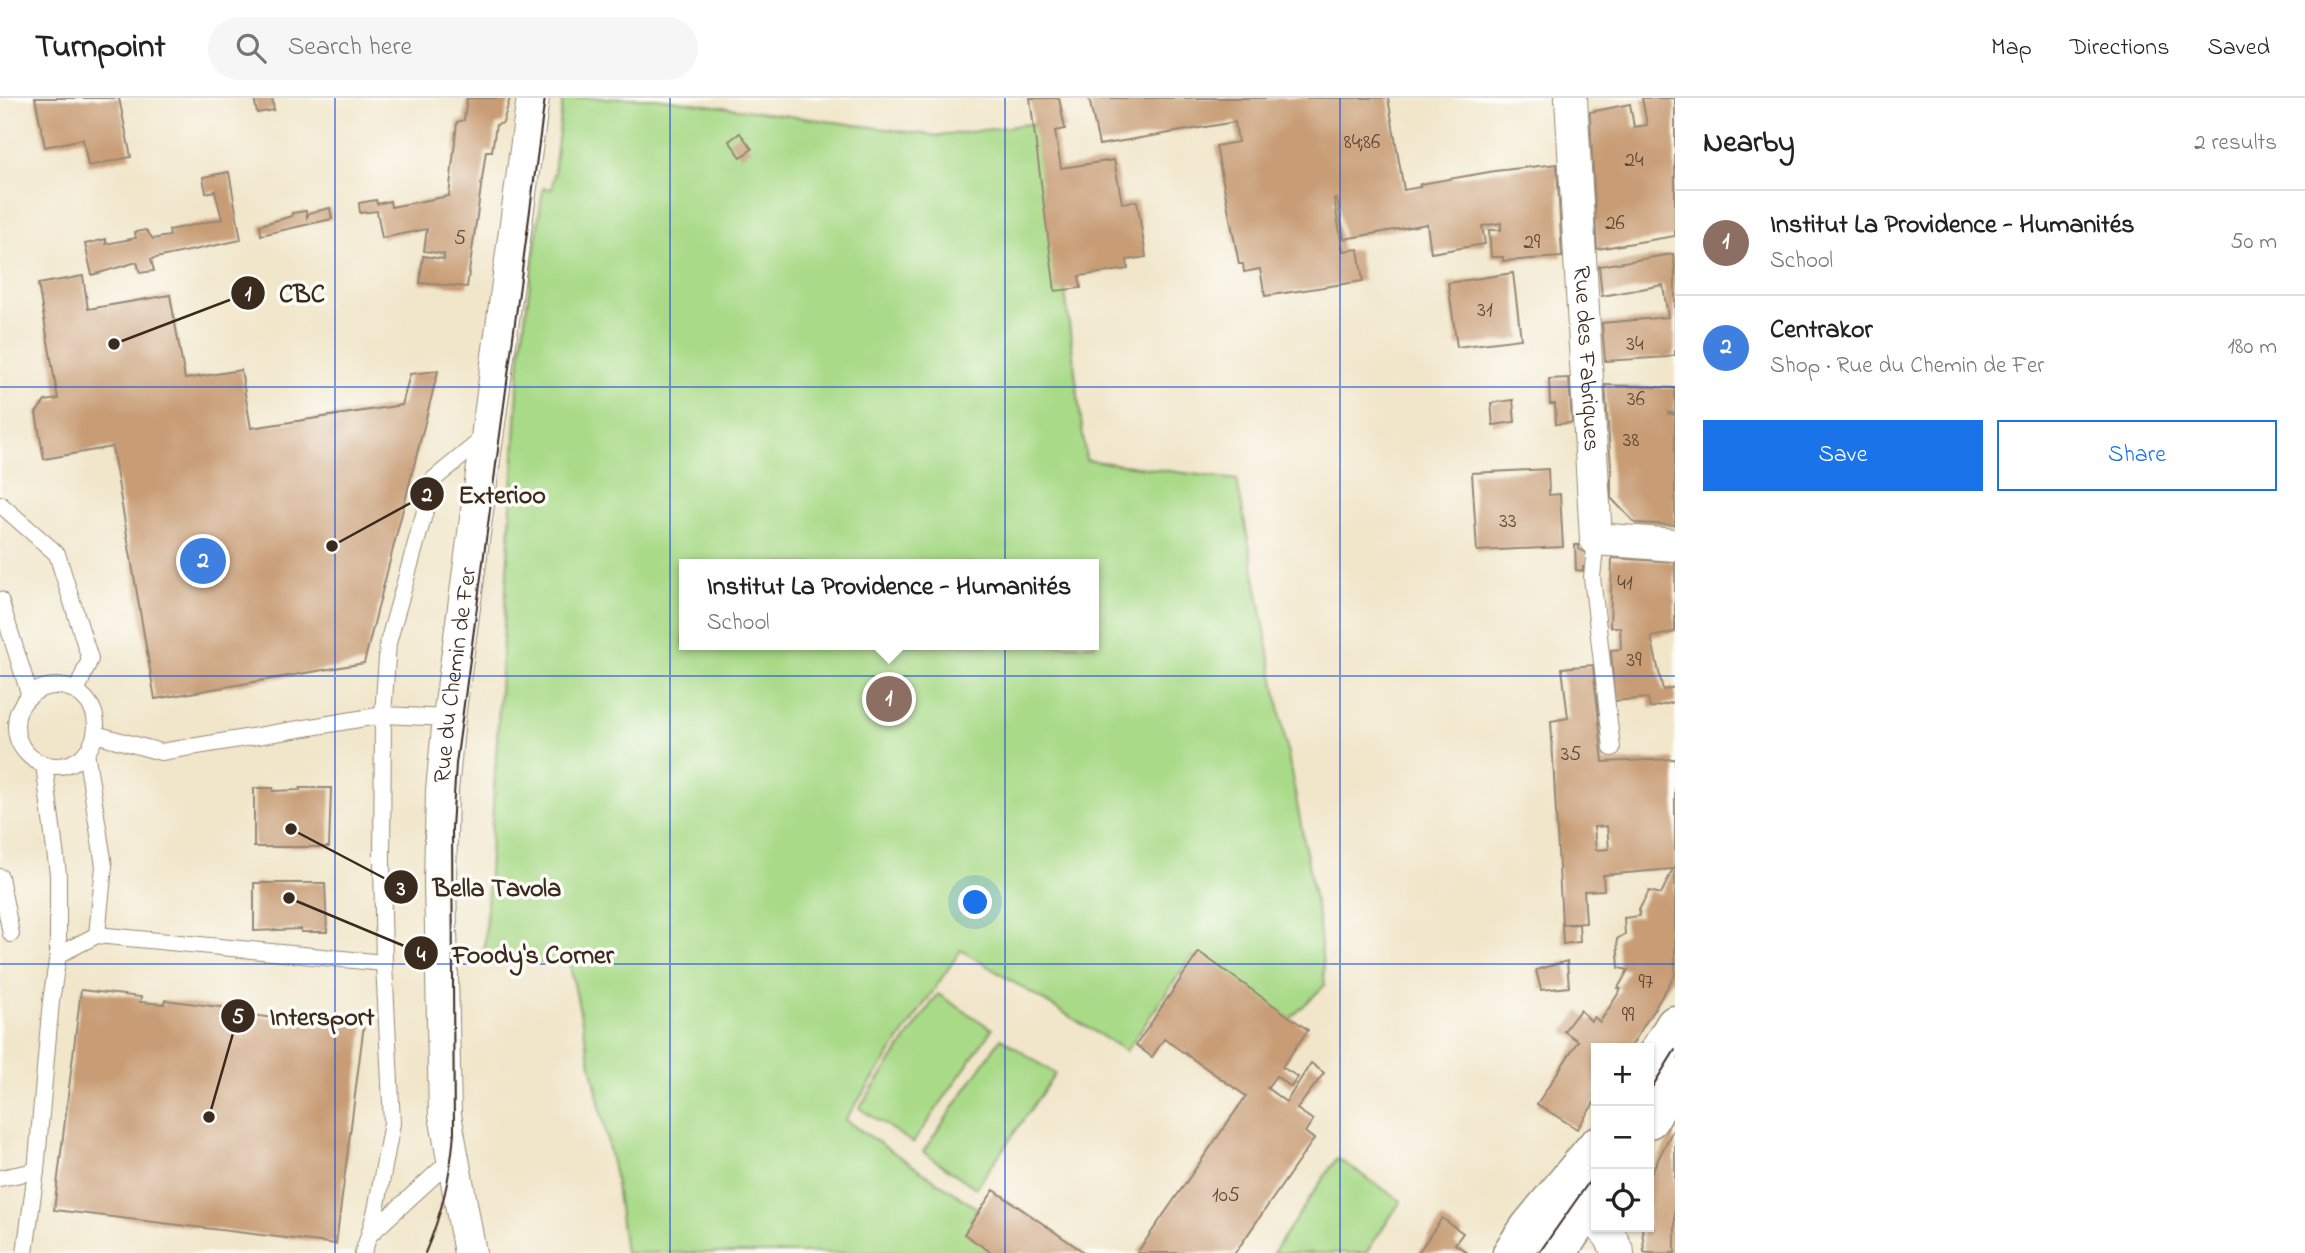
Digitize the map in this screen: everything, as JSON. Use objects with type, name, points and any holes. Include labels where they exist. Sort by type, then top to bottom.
[{"type":"street","name":"Rue du Chemin de Fer","points":[[470,1253],[445,1115],[440,882],[442,790],[449,718],[533,98]]},
{"type":"street","name":"Rue des Fabriques","points":[[1571,98],[1596,539]]},
{"type":"street","points":[[1596,539],[1675,545]]},
{"type":"street","points":[[1654,1060],[1675,1025]]},
{"type":"street","points":[[1654,1111],[1675,1078]]},
{"type":"street","points":[[1556,1253],[1587,1210],[1593,1169]]},
{"type":"street","points":[[1512,1253],[1530,1227],[1587,1210]]},
{"type":"street","points":[[1587,1210],[1610,1236],[1618,1253]]},
{"type":"lane","points":[[363,1253],[376,1210],[392,1123],[384,963],[383,715],[388,643],[434,480],[487,436]]},
{"type":"lane","points":[[0,504],[57,554],[90,659],[76,692]]},
{"type":"lane","points":[[1596,539],[1592,577],[1612,748]]},
{"type":"lane","points":[[0,600],[30,696]]},
{"type":"lane","points":[[65,687],[76,692],[90,706],[96,724],[95,734],[86,752],[67,764],[44,764],[24,751],[18,740],[17,716],[22,704],[41,689],[65,687]]},
{"type":"lane","points":[[95,734],[161,752],[383,715],[449,718]]},
{"type":"lane","points":[[86,752],[104,866],[97,935]]},
{"type":"lane","points":[[25,1253],[58,955],[58,874],[44,764]]},
{"type":"lane","points":[[0,877],[11,934]]},
{"type":"lane","points":[[58,955],[97,935],[384,963]]},
{"type":"lane","points":[[369,1236],[452,1159]]},
{"type":"lane","points":[[0,1178],[36,1171]]},
{"type":"green space","points":[[563,98],[656,98],[939,136],[1044,122],[1086,460],[1237,480],[1318,917],[1325,985],[1287,1022],[1192,956],[1126,1051],[961,950],[845,1120],[978,1209],[970,1221],[1016,1253],[625,1253],[615,1177],[570,965],[484,957],[520,356],[543,188],[552,189]]},
{"type":"green space","points":[[938,994],[992,1029],[913,1143],[859,1108]]},
{"type":"green space","points":[[1001,1038],[1055,1074],[976,1188],[923,1152]]},
{"type":"green space","points":[[1337,1158],[1401,1201],[1366,1253],[1273,1253]]},
{"type":"building","points":[[35,98],[119,98],[131,157],[88,166],[83,139],[45,147]]},
{"type":"building","points":[[254,98],[272,98],[274,110],[257,113]]},
{"type":"building","points":[[467,98],[510,98],[503,123],[496,125],[492,151],[486,151],[467,287],[420,283],[423,256],[444,259],[444,254],[424,251],[427,229],[382,238],[377,211],[360,213],[359,203],[376,200],[377,204],[390,201],[391,207],[449,196],[457,122],[464,120]]},
{"type":"building","points":[[1030,98],[1059,98],[1065,129],[1055,131],[1061,168],[1114,160],[1122,203],[1137,201],[1146,257],[1127,260],[1128,269],[1079,276],[1081,288],[1055,291]]},
{"type":"building","points":[[1089,98],[1388,98],[1404,190],[1420,187],[1420,184],[1495,171],[1557,164],[1562,257],[1503,261],[1503,257],[1491,257],[1489,230],[1501,230],[1501,223],[1482,226],[1485,244],[1431,253],[1427,224],[1344,239],[1337,199],[1334,199],[1343,251],[1358,249],[1363,281],[1265,296],[1260,269],[1244,272],[1243,264],[1239,264],[1216,146],[1238,142],[1235,122],[1099,145]]},
{"type":"building","points":[[1642,98],[1675,98],[1675,236],[1597,249],[1590,112],[1630,104],[1634,127],[1647,125]]},
{"type":"building","points":[[740,133],[752,149],[741,157],[729,141]]},
{"type":"building","points":[[229,172],[241,240],[151,259],[154,271],[140,273],[137,262],[92,275],[85,244],[106,239],[106,244],[136,238],[135,232],[146,230],[153,239],[170,236],[169,230],[222,219],[215,191],[206,193],[203,177]]},
{"type":"building","points":[[330,208],[332,219],[261,235],[260,225],[292,216],[292,213],[306,211],[307,217],[309,213]]},
{"type":"building","points":[[1673,254],[1675,355],[1605,361],[1602,323],[1668,317],[1663,285],[1602,296],[1599,266]]},
{"type":"building","points":[[1513,273],[1521,339],[1457,347],[1448,283]]},
{"type":"building","points":[[83,276],[88,309],[170,295],[185,379],[241,370],[251,428],[402,405],[410,374],[438,371],[364,663],[155,699],[112,447],[44,459],[36,413],[45,401],[58,399],[38,284]]},
{"type":"building","points":[[1569,378],[1572,423],[1556,424],[1555,404],[1550,404],[1549,379]]},
{"type":"building","points":[[1605,385],[1675,388],[1675,413],[1668,414],[1675,415],[1675,525],[1635,523],[1611,498]]},
{"type":"building","points":[[1513,400],[1515,422],[1493,425],[1491,403]]},
{"type":"building","points":[[1548,469],[1549,495],[1560,494],[1563,547],[1477,551],[1472,473]]},
{"type":"building","points":[[1575,545],[1579,545],[1579,549],[1587,554],[1587,567],[1583,567],[1583,571],[1576,570]]},
{"type":"building","points":[[1612,558],[1675,562],[1675,632],[1651,637],[1663,690],[1675,687],[1675,702],[1650,708],[1648,698],[1614,701],[1611,650],[1621,649],[1620,627],[1610,627]]},
{"type":"building","points":[[1593,665],[1603,762],[1675,759],[1675,975],[1633,1043],[1591,1043],[1591,1108],[1577,1129],[1537,1104],[1578,1041],[1564,1031],[1580,1010],[1591,1021],[1594,1017],[1600,1022],[1621,989],[1618,988],[1628,970],[1619,968],[1617,939],[1625,934],[1624,918],[1640,916],[1639,910],[1649,891],[1661,894],[1673,869],[1603,875],[1604,890],[1584,891],[1586,923],[1562,924],[1551,721],[1568,718],[1562,668]],"holes":[[[1607,826],[1609,849],[1596,850],[1594,827]]]},
{"type":"building","points":[[254,788],[273,788],[273,791],[331,788],[329,847],[254,847]]},
{"type":"building","points":[[254,883],[325,883],[327,932],[301,932],[301,929],[254,931]]},
{"type":"building","points":[[1579,924],[1580,942],[1563,944],[1562,925]]},
{"type":"building","points":[[1199,952],[1308,1030],[1282,1067],[1298,1077],[1291,1087],[1276,1076],[1267,1088],[1286,1102],[1311,1063],[1324,1073],[1297,1109],[1313,1120],[1305,1132],[1314,1139],[1235,1253],[1137,1253],[1246,1096],[1164,1039],[1152,1057],[1136,1045]]},
{"type":"building","points":[[1567,961],[1569,987],[1541,990],[1536,970]]},
{"type":"building","points":[[81,990],[141,997],[140,1002],[164,1004],[165,1000],[252,1011],[251,1015],[275,1018],[275,1013],[364,1024],[336,1244],[54,1210]]},
{"type":"building","points":[[1675,1126],[1675,1253],[1644,1252],[1642,1232],[1654,1232],[1654,1167]]},
{"type":"building","points":[[994,1190],[1085,1253],[992,1253],[964,1234]]},
{"type":"building","points":[[1442,1218],[1463,1233],[1455,1244],[1468,1253],[1418,1253]]},
{"type":"tram line","points":[[425,1253],[445,1194],[454,1132],[452,828],[456,764],[545,98]]},
{"type":"tram line","points":[[1654,1084],[1675,1050]]},
{"type":"tram line","points":[[1539,1253],[1591,1179]]},
{"type":"place","name":"CBC","points":[[114,344]]},
{"type":"place","name":"Exterioo","points":[[332,546]]},
{"type":"place","name":"Centrakor","points":[[203,561]]},
{"type":"place","name":"Institut La Providence - Humanités","points":[[889,699]]},
{"type":"place","name":"Bella Tavola","points":[[291,829]]},
{"type":"place","name":"Foody's Corner","points":[[289,898]]},
{"type":"place","name":"Intersport","points":[[209,1117]]}]
